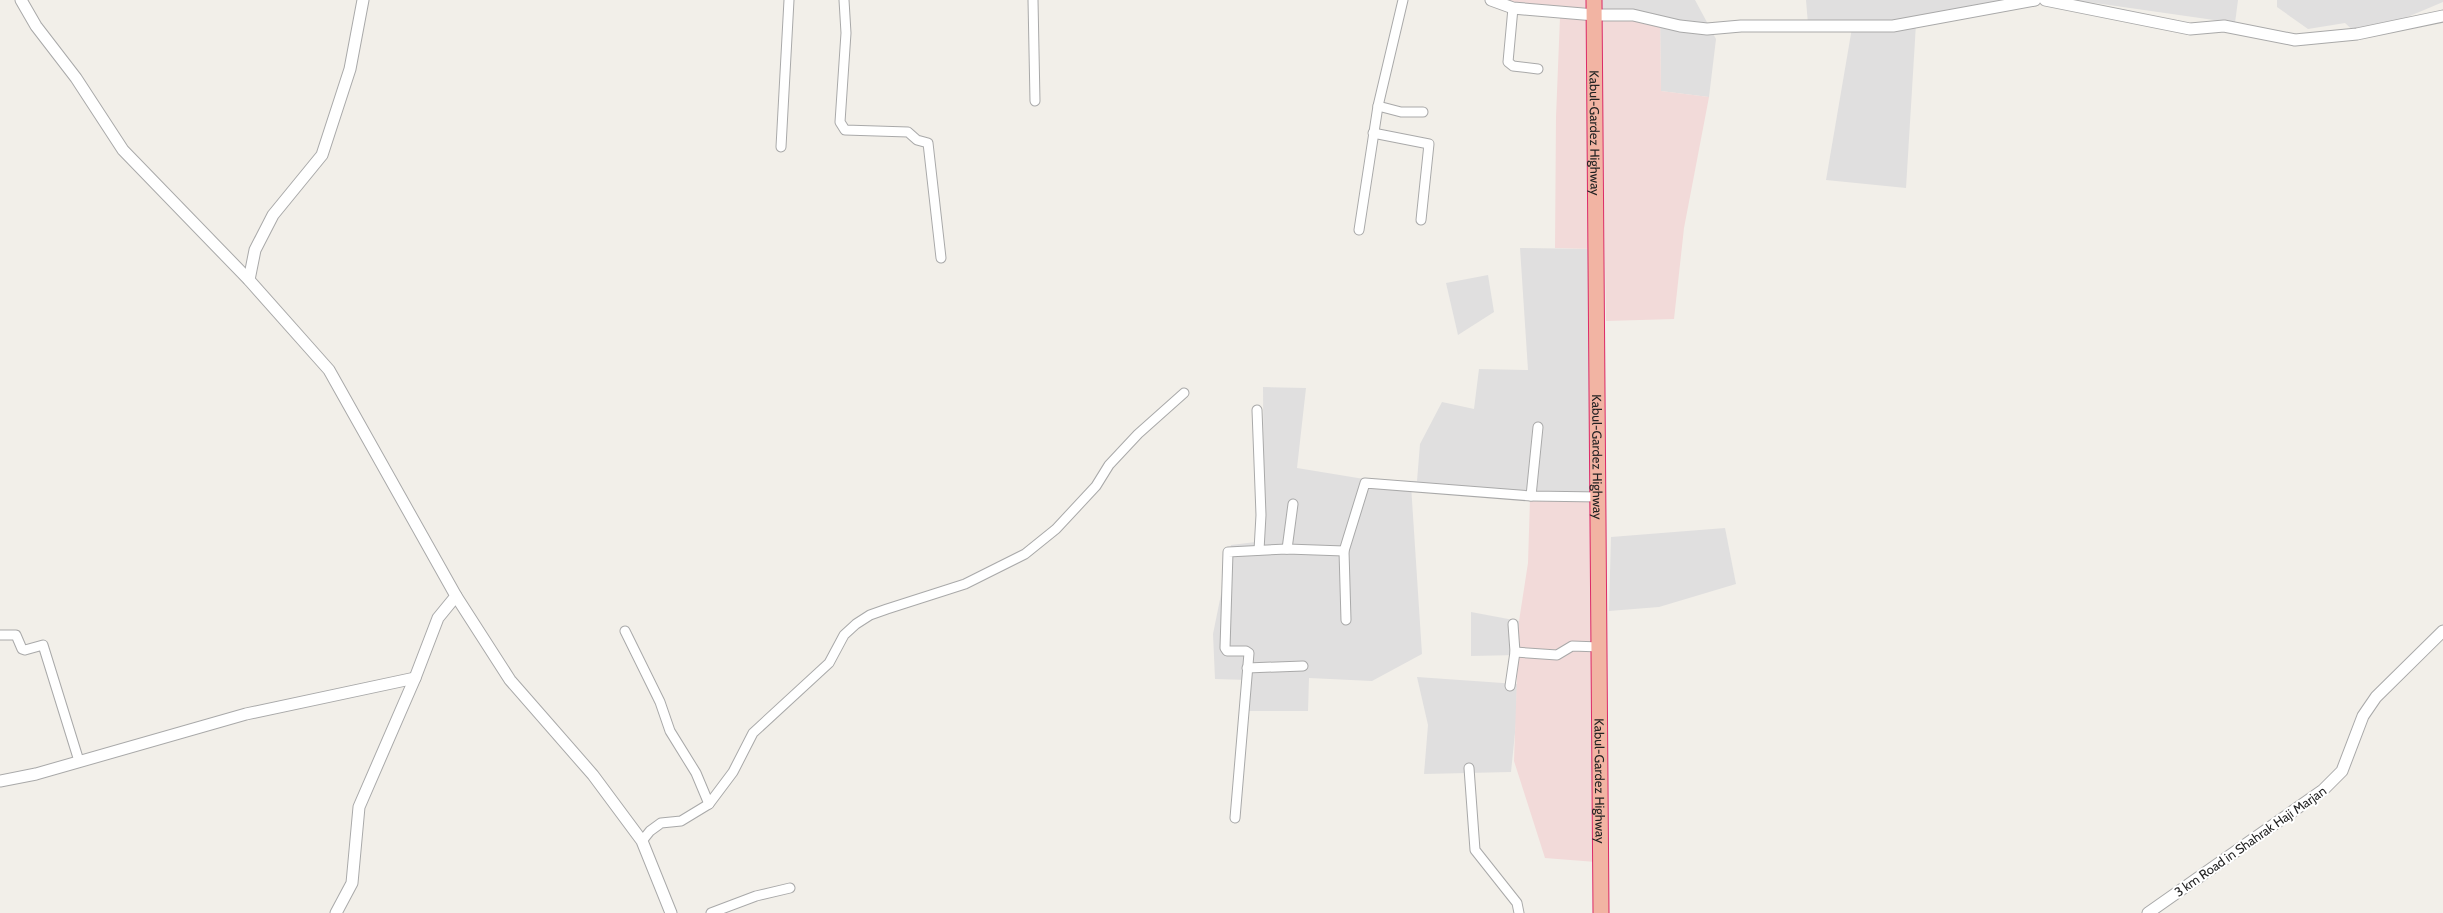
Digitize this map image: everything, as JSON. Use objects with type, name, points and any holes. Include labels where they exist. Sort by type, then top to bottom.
[{"type":"highway","name":"Kabul-Gardez Highway","points":[[1594,0],[1600,498],[1601,913]]},
{"type":"street","points":[[21,0],[36,26],[76,78],[123,150],[249,280],[329,370],[456,596],[510,680],[593,775],[642,841],[671,913]]},
{"type":"street","points":[[249,280],[255,250],[273,215],[322,154],[350,69],[363,0]]},
{"type":"street","points":[[781,147],[789,0]]},
{"type":"street","points":[[844,0],[846,33],[840,122],[844,130],[908,132],[917,140],[928,142],[941,258]]},
{"type":"street","points":[[1033,0],[1035,101]]},
{"type":"street","points":[[1359,230],[1378,106],[1403,0]]},
{"type":"street","points":[[1491,0],[1513,8],[1595,15],[1633,15],[1707,29],[1741,26],[1893,26],[2028,0]]},
{"type":"street","points":[[2045,0],[2190,29],[2224,26],[2295,40],[2357,34],[2443,16]]},
{"type":"street","points":[[1513,8],[1508,62],[1513,66],[1538,69]]},
{"type":"street","points":[[1378,106],[1401,112],[1423,112]]},
{"type":"street","points":[[1374,133],[1429,144],[1421,220]]},
{"type":"street","points":[[642,841],[650,831],[661,823],[681,821],[709,804],[733,772],[753,733],[829,663],[844,635],[856,624],[870,615],[965,584],[1025,554],[1056,529],[1096,486],[1109,465],[1138,434],[1184,393]]},
{"type":"street","points":[[1257,410],[1261,514],[1259,550]]},
{"type":"street","points":[[1531,496],[1538,427]]},
{"type":"street","points":[[1346,620],[1344,550],[1362,484],[1365,483],[1531,496],[1600,498]]},
{"type":"street","points":[[1287,549],[1293,504]]},
{"type":"street","points":[[1235,818],[1248,652],[1227,651],[1225,648],[1228,552],[1287,549],[1344,550]]},
{"type":"street","points":[[336,913],[352,883],[359,806],[415,678],[438,618],[456,596]]},
{"type":"street","points":[[1510,686],[1516,652],[1514,624]]},
{"type":"street","points":[[625,631],[660,702],[670,732],[696,773],[709,804]]},
{"type":"street","name":"3 km Road in Shahrak Haji Marjan","points":[[2148,913],[2323,790],[2342,771],[2363,716],[2376,697],[2443,631]]},
{"type":"street","points":[[0,635],[16,635],[22,649],[25,650],[43,645],[79,761]]},
{"type":"street","points":[[1516,652],[1557,654],[1572,646],[1600,647]]},
{"type":"street","points":[[1247,668],[1303,666]]},
{"type":"street","points":[[0,781],[36,774],[246,714],[415,678]]},
{"type":"street","points":[[1469,768],[1475,850],[1517,903],[1519,913]]},
{"type":"street","points":[[711,913],[756,896],[790,888]]},
{"type":"shaded area","points":[[1509,0],[1594,0],[1593,249],[1555,248],[1556,117],[1560,17],[1508,4]]},
{"type":"shaded area","points":[[1600,0],[1695,0],[1716,39],[1709,97],[1661,91],[1660,17],[1601,13]]},
{"type":"shaded area","points":[[1806,0],[2009,0],[1916,24],[1906,188],[1826,180],[1853,22],[1808,24]]},
{"type":"shaded area","points":[[2074,0],[2238,0],[2235,23]]},
{"type":"shaded area","points":[[2277,0],[2443,0],[2443,2],[2360,37],[2345,23],[2308,29],[2277,7]]},
{"type":"shaded area","points":[[1601,13],[1660,17],[1661,91],[1709,97],[1684,228],[1674,319],[1606,321]]},
{"type":"shaded area","points":[[1520,248],[1593,249],[1597,493],[1530,499],[1411,485],[1422,654],[1372,681],[1309,678],[1308,711],[1246,711],[1248,680],[1215,679],[1213,634],[1231,545],[1264,541],[1263,387],[1306,388],[1297,468],[1364,479],[1417,481],[1420,444],[1442,402],[1474,409],[1479,369],[1528,370]]},
{"type":"shaded area","points":[[1488,275],[1494,312],[1458,335],[1446,283]]},
{"type":"shaded area","points":[[1597,493],[1596,862],[1545,858],[1514,761],[1519,621],[1528,563],[1530,499]]},
{"type":"shaded area","points":[[1725,528],[1736,584],[1659,607],[1609,611],[1611,537]]},
{"type":"shaded area","points":[[1471,612],[1519,621],[1518,655],[1471,656]]},
{"type":"shaded area","points":[[1417,677],[1517,684],[1516,723],[1511,772],[1424,774],[1428,725]]}]
